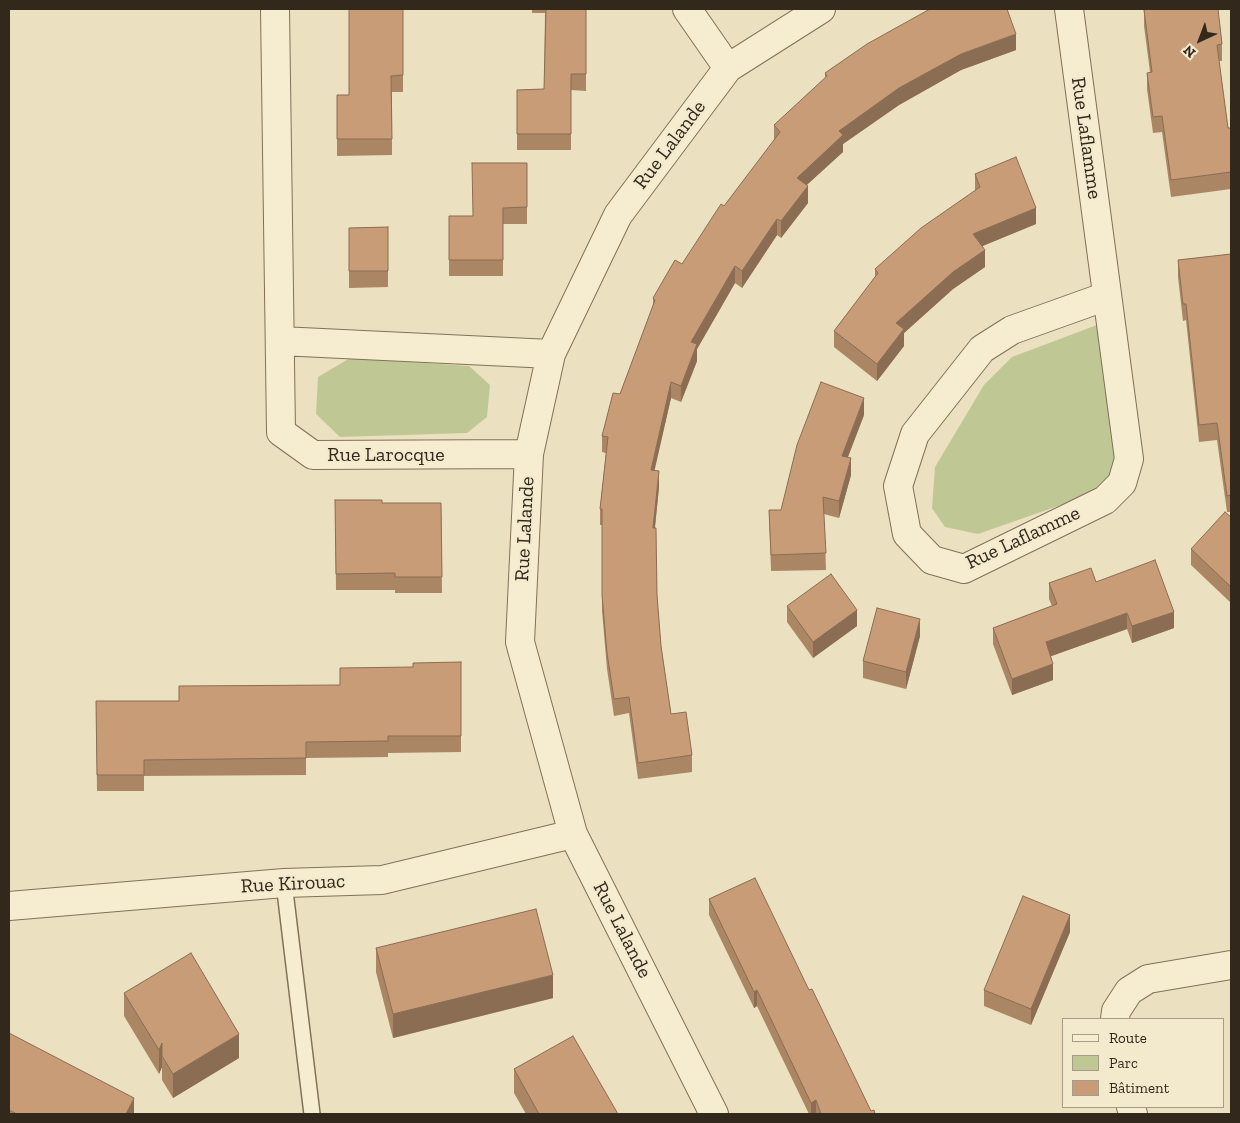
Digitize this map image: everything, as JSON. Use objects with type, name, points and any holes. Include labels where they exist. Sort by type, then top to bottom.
[{"type":"street","name":"Rue Larocque","points":[[275,9],[281,432],[313,455],[529,454]]},
{"type":"street","points":[[687,9],[728,68]]},
{"type":"street","name":"Rue Lalande","points":[[714,1114],[573,834],[520,642],[529,454],[550,354],[618,215],[728,68],[821,9]]},
{"type":"street","name":"Rue Laflamme","points":[[1069,9],[1129,459],[1122,483],[1105,500],[964,569],[932,560],[907,534],[898,486],[915,434],[982,349],[1012,330],[1107,296]]},
{"type":"street","points":[[280,341],[550,354]]},
{"type":"street","name":"Rue Kirouac","points":[[9,906],[284,883],[382,880],[573,834]]},
{"type":"street","points":[[1115,1018],[1116,1011],[1129,991],[1148,979],[1231,965]]},
{"type":"lane","points":[[284,883],[312,1114]]},
{"type":"green space","points":[[1097,325],[1118,458],[1114,477],[1098,492],[978,534],[945,527],[932,508],[935,467],[984,385],[1012,357]]},
{"type":"green space","points":[[350,358],[469,366],[490,385],[487,417],[467,433],[340,437],[316,414],[318,377]]},
{"type":"building","points":[[349,9],[403,9],[403,75],[391,76],[392,139],[337,139],[337,95],[349,95]]},
{"type":"building","points":[[546,9],[586,9],[586,74],[571,74],[571,134],[517,134],[517,90],[544,89]]},
{"type":"building","points":[[930,9],[1007,9],[1016,34],[961,54],[899,88],[839,131],[843,135],[797,178],[808,186],[781,221],[777,219],[742,271],[735,266],[691,342],[697,344],[681,386],[671,382],[651,470],[659,471],[653,528],[656,528],[657,595],[661,646],[671,714],[686,712],[692,755],[638,763],[629,697],[614,699],[607,653],[602,595],[602,509],[600,509],[608,437],[602,436],[613,393],[620,394],[655,300],[653,298],[675,260],[682,264],[721,204],[724,206],[780,132],[774,125],[827,76],[825,73],[867,44]]},
{"type":"building","points":[[1218,9],[1222,44],[1217,45],[1228,128],[1231,128],[1231,172],[1171,180],[1162,116],[1153,117],[1147,73],[1152,72],[1144,10]]},
{"type":"building","points":[[1016,157],[1036,208],[973,234],[985,250],[953,272],[896,323],[904,329],[877,364],[834,331],[878,273],[875,269],[921,228],[980,187],[975,174]]},
{"type":"building","points":[[472,163],[527,163],[527,207],[503,208],[503,260],[449,260],[449,216],[473,216]]},
{"type":"building","points":[[388,227],[388,271],[349,271],[349,228]]},
{"type":"building","points":[[1231,254],[1231,495],[1227,496],[1217,423],[1199,425],[1186,304],[1183,304],[1178,260]]},
{"type":"building","points":[[821,382],[864,398],[842,456],[851,458],[839,501],[823,497],[826,553],[771,555],[769,510],[781,510],[797,445]]},
{"type":"building","points":[[335,500],[382,500],[382,503],[441,503],[442,577],[395,577],[395,573],[336,574]]},
{"type":"building","points":[[1225,512],[1231,517],[1231,587],[1191,549]]},
{"type":"building","points":[[1155,560],[1174,612],[1132,626],[1127,613],[1046,642],[1053,664],[1012,679],[993,628],[1057,604],[1049,583],[1091,568],[1096,582]]},
{"type":"building","points":[[831,574],[857,610],[813,642],[787,606]]},
{"type":"building","points":[[877,608],[920,619],[906,672],[863,661]]},
{"type":"building","points":[[461,662],[461,736],[388,736],[388,741],[306,742],[306,758],[144,760],[144,775],[97,775],[96,701],[179,701],[179,686],[340,685],[340,668],[413,667],[413,663]]},
{"type":"building","points":[[755,878],[809,990],[812,989],[871,1111],[874,1110],[875,1114],[821,1114],[816,1100],[811,1103],[757,990],[754,992],[709,899]]},
{"type":"building","points":[[1023,896],[1070,915],[1031,1009],[984,990]]},
{"type":"building","points":[[536,909],[553,975],[393,1014],[376,948]]},
{"type":"building","points":[[191,953],[239,1034],[173,1074],[162,1056],[162,1043],[159,1050],[124,993]]},
{"type":"building","points":[[9,1033],[134,1098],[126,1114],[17,1114],[9,1110]]},
{"type":"building","points":[[573,1036],[618,1114],[539,1114],[514,1069]]}]
